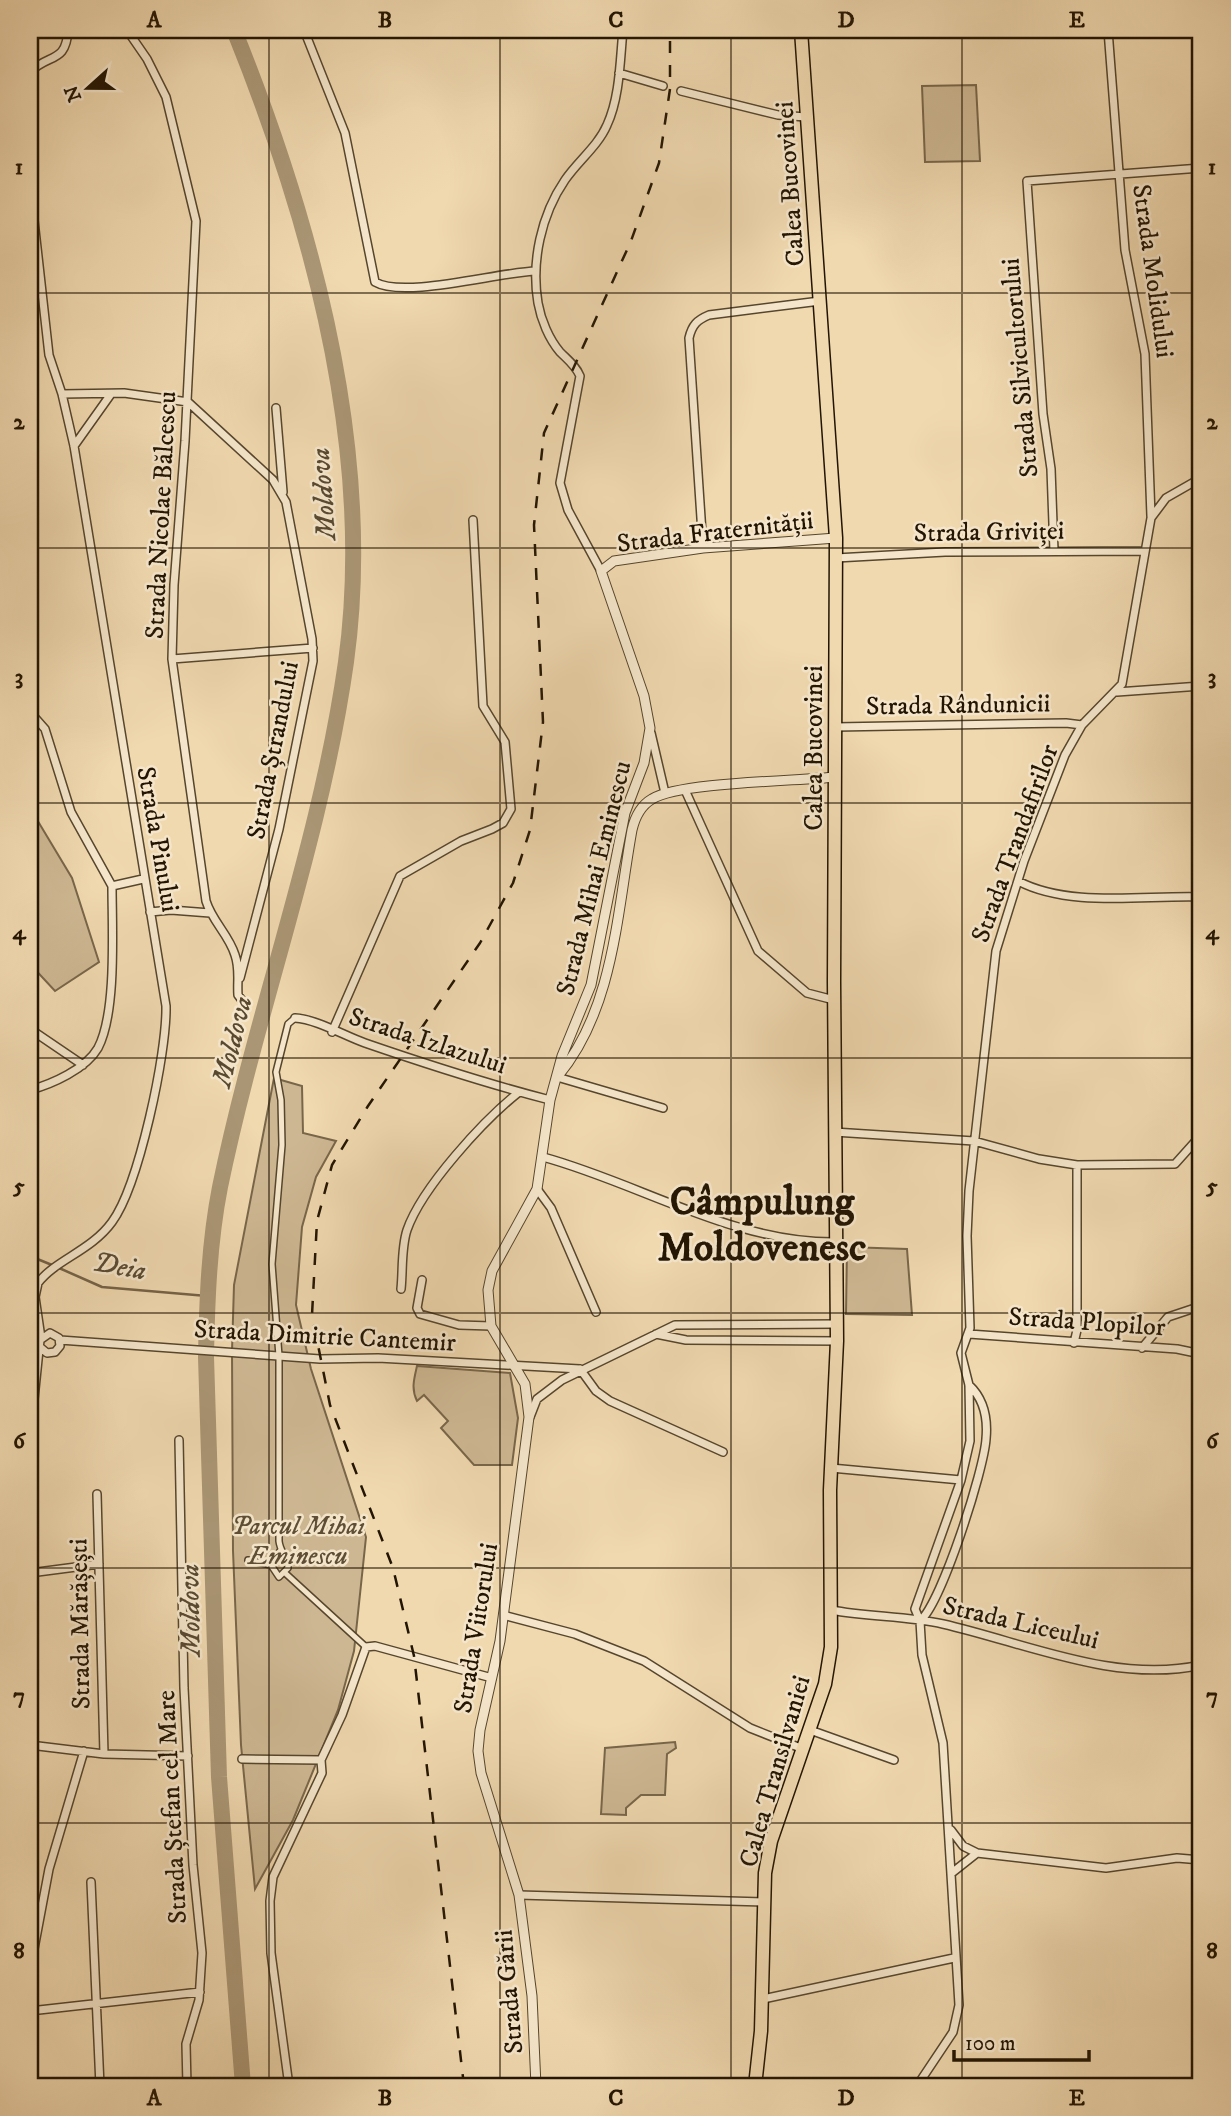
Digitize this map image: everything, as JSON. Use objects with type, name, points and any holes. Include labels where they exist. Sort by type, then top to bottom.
[{"type":"highway","name":"Calea Bucovinei","points":[[801,30],[836,538],[834,1132],[837,1342],[831,1468]]},
{"type":"highway","name":"Calea Transilvaniei","points":[[755,2086],[763,1999],[764,1902],[771,1841],[828,1671],[831,1468]]},
{"type":"street","points":[[30,72],[61,55],[66,46],[68,30]]},
{"type":"street","name":"Strada Nicolae Bălcescu","points":[[127,30],[147,59],[166,97],[196,221],[188,402],[174,585],[173,659],[192,810],[210,913],[229,940],[236,956],[239,979],[237,995],[244,1003]]},
{"type":"street","points":[[303,30],[345,133],[377,284],[395,287],[436,285],[537,271],[544,222],[565,180],[606,129],[619,73],[623,30]]},
{"type":"street","name":"Strada Molidului","points":[[1108,30],[1129,284],[1145,354],[1151,518]]},
{"type":"street","points":[[619,73],[663,86]]},
{"type":"street","points":[[681,91],[778,115],[806,117]]},
{"type":"street","points":[[1120,175],[1201,168]]},
{"type":"street","name":"Strada Silvicultorului","points":[[1054,551],[1027,181],[1120,175]]},
{"type":"street","name":"Strada Pinului","points":[[30,185],[49,355],[62,394],[74,446],[143,879],[166,1006],[167,1027],[149,1117],[132,1174],[113,1221],[96,1240],[41,1278],[35,1289],[41,1348],[30,1438]]},
{"type":"street","name":"Strada Mihai Eminescu","points":[[537,271],[538,304],[543,323],[558,349],[580,376],[560,483],[568,510],[601,572],[644,696],[657,769],[665,793],[645,804],[634,821],[603,987],[587,1031],[571,1060],[557,1077]]},
{"type":"street","points":[[703,548],[689,338],[692,328],[698,319],[709,315],[821,301]]},
{"type":"street","points":[[62,394],[111,394],[188,402],[283,493]]},
{"type":"street","points":[[74,446],[111,394]]},
{"type":"street","name":"Strada Ștrandului","points":[[239,979],[279,829],[308,690],[313,648],[283,493],[276,408]]},
{"type":"street","points":[[1117,692],[1122,684],[1151,518],[1166,498],[1201,478]]},
{"type":"street","points":[[332,1032],[400,876],[461,841],[503,823],[511,809],[505,742],[483,706],[473,520]]},
{"type":"street","name":"Strada Fraternității","points":[[601,572],[614,561],[703,548],[836,538]]},
{"type":"street","name":"Strada Griviței","points":[[836,558],[945,552],[1144,551]]},
{"type":"street","points":[[173,659],[313,648]]},
{"type":"street","points":[[1117,692],[1201,686]]},
{"type":"street","name":"Strada Trandafirilor","points":[[969,1385],[961,1353],[969,1334],[967,1236],[974,1141],[993,969],[1001,931],[1060,769],[1082,725],[1117,692]]},
{"type":"street","points":[[30,712],[49,736],[71,812],[112,886],[112,959],[104,1028],[97,1049],[83,1065],[44,1086],[30,1090]]},
{"type":"street","name":"Strada Rândunicii","points":[[836,727],[1066,723],[1082,725]]},
{"type":"street","name":"Strada Mihai Eminescu","points":[[514,1366],[491,1326],[487,1298],[492,1271],[537,1189],[550,1100],[562,1056],[591,985],[625,813],[643,763],[650,728]]},
{"type":"street","points":[[665,793],[835,778]]},
{"type":"street","points":[[685,790],[758,951],[807,993],[834,1000]]},
{"type":"street","points":[[112,886],[143,879]]},
{"type":"street","points":[[1017,881],[1041,892],[1069,898],[1201,897]]},
{"type":"street","points":[[150,912],[171,910],[210,913]]},
{"type":"street","points":[[271,1565],[280,1552],[279,1356],[272,1264],[282,1145],[281,1100],[276,1072],[288,1024],[295,1018]]},
{"type":"street","name":"Strada Izlazului","points":[[295,1018],[312,1021],[332,1032],[550,1100]]},
{"type":"street","points":[[30,1029],[83,1065]]},
{"type":"street","points":[[557,1077],[663,1108]]},
{"type":"street","points":[[401,1289],[405,1237],[427,1192],[492,1115],[519,1092]]},
{"type":"street","points":[[834,1132],[974,1141],[1039,1159],[1077,1165],[1174,1164],[1201,1135]]},
{"type":"street","points":[[543,1157],[724,1222],[794,1239],[835,1242]]},
{"type":"street","points":[[1074,1343],[1077,1165]]},
{"type":"street","points":[[537,1189],[551,1208],[596,1312]]},
{"type":"street","points":[[422,1280],[417,1308],[421,1314],[459,1325],[491,1326]]},
{"type":"street","points":[[1142,1348],[1168,1317],[1201,1306]]},
{"type":"street","name":"Strada Dimitrie Cantemir","points":[[529,1417],[537,1399],[545,1391],[580,1369],[655,1334],[686,1323],[837,1324]]},
{"type":"street","points":[[41,1338],[50,1333],[60,1343],[50,1353],[41,1348]]},
{"type":"street","points":[[655,1334],[686,1340],[837,1342]]},
{"type":"street","name":"Strada Plopilor","points":[[969,1334],[1177,1349],[1201,1354]]},
{"type":"street","name":"Strada Dimitrie Cantemir","points":[[60,1343],[580,1369]]},
{"type":"street","name":"Strada Viitorului","points":[[514,1366],[528,1394],[529,1417],[503,1615],[478,1751],[481,1773],[519,1895]]},
{"type":"street","points":[[580,1369],[596,1391],[610,1401],[723,1452]]},
{"type":"street","points":[[917,2086],[948,2041],[956,2023],[959,2005],[954,1958],[950,1826],[942,1734],[922,1654],[916,1604],[961,1480],[971,1429],[969,1385]]},
{"type":"street","points":[[920,1620],[929,1611],[979,1473],[986,1424],[979,1395],[969,1385]]},
{"type":"street","name":"Strada Ștefan cel Mare","points":[[179,1440],[177,1481],[184,1592],[188,1756],[202,1953],[200,1992],[187,2044],[187,2086]]},
{"type":"street","points":[[831,1468],[961,1480]]},
{"type":"street","name":"Strada Mărășești","points":[[97,1494],[103,1754]]},
{"type":"street","points":[[248,1560],[271,1565],[279,1577],[288,1562],[280,1552]]},
{"type":"street","points":[[30,1573],[99,1564]]},
{"type":"street","points":[[284,1572],[366,1647],[375,1646],[492,1678]]},
{"type":"street","name":"Strada Liceului","points":[[831,1610],[920,1620],[1081,1660],[1159,1671],[1201,1665]]},
{"type":"street","points":[[503,1615],[576,1634],[644,1661],[750,1728],[803,1749]]},
{"type":"street","points":[[289,2086],[271,1953],[270,1901],[273,1877],[322,1773],[321,1760],[342,1715],[366,1647]]},
{"type":"street","points":[[810,1730],[894,1760]]},
{"type":"street","name":"Strada Mărășești","points":[[30,1745],[103,1754],[188,1756]]},
{"type":"street","points":[[30,1970],[48,1869],[84,1751]]},
{"type":"street","points":[[242,1759],[321,1760]]},
{"type":"street","points":[[950,1826],[963,1846],[978,1853],[1105,1868],[1178,1858],[1201,1860]]},
{"type":"street","points":[[952,1873],[978,1853]]},
{"type":"street","points":[[91,1882],[100,2086]]},
{"type":"street","points":[[519,1895],[764,1902]]},
{"type":"street","name":"Strada Gării","points":[[519,1895],[532,1996],[536,2086]]},
{"type":"street","points":[[763,1999],[954,1958]]},
{"type":"street","points":[[30,2011],[200,1992]]},
{"type":"green space","points":[[976,85],[980,161],[925,162],[922,86]]},
{"type":"green space","points":[[30,808],[72,878],[99,962],[55,991],[30,964]]},
{"type":"green space","name":"Parcul Mihai Eminescu","points":[[274,1078],[302,1086],[303,1133],[336,1141],[316,1177],[302,1227],[296,1305],[311,1369],[366,1537],[354,1651],[338,1710],[293,1820],[255,1889],[241,1745],[233,1551],[232,1351],[234,1285]]},
{"type":"green space","points":[[847,1247],[907,1249],[912,1315],[846,1314]]},
{"type":"green space","points":[[417,1366],[510,1373],[518,1418],[512,1465],[474,1465],[441,1428],[448,1421],[424,1395],[417,1401],[414,1380]]},
{"type":"green space","points":[[675,1742],[676,1748],[667,1754],[665,1795],[641,1795],[626,1808],[626,1815],[601,1814],[605,1748]]},
{"type":"waterway","name":"Moldova","points":[[234,30],[288,181],[311,259],[330,340],[344,421],[352,502],[353,582],[346,662],[335,728],[305,860],[235,1121],[216,1208],[209,1272],[206,1357],[219,1777],[243,2086]]},
{"type":"waterway","name":"Deia","points":[[30,1256],[52,1265]]},
{"type":"waterway","name":"Deia","points":[[59,1268],[102,1287],[207,1296]]},
{"type":"railway","points":[[464,2086],[414,1656],[393,1568],[330,1405],[312,1315],[317,1221],[332,1165],[368,1106],[480,943],[513,883],[530,830],[543,722],[534,525],[544,433],[631,241],[659,163],[670,89],[670,30]]},
{"type":"district","name":"Câmpulung Moldovenesc","points":[[762,1223]]}]
